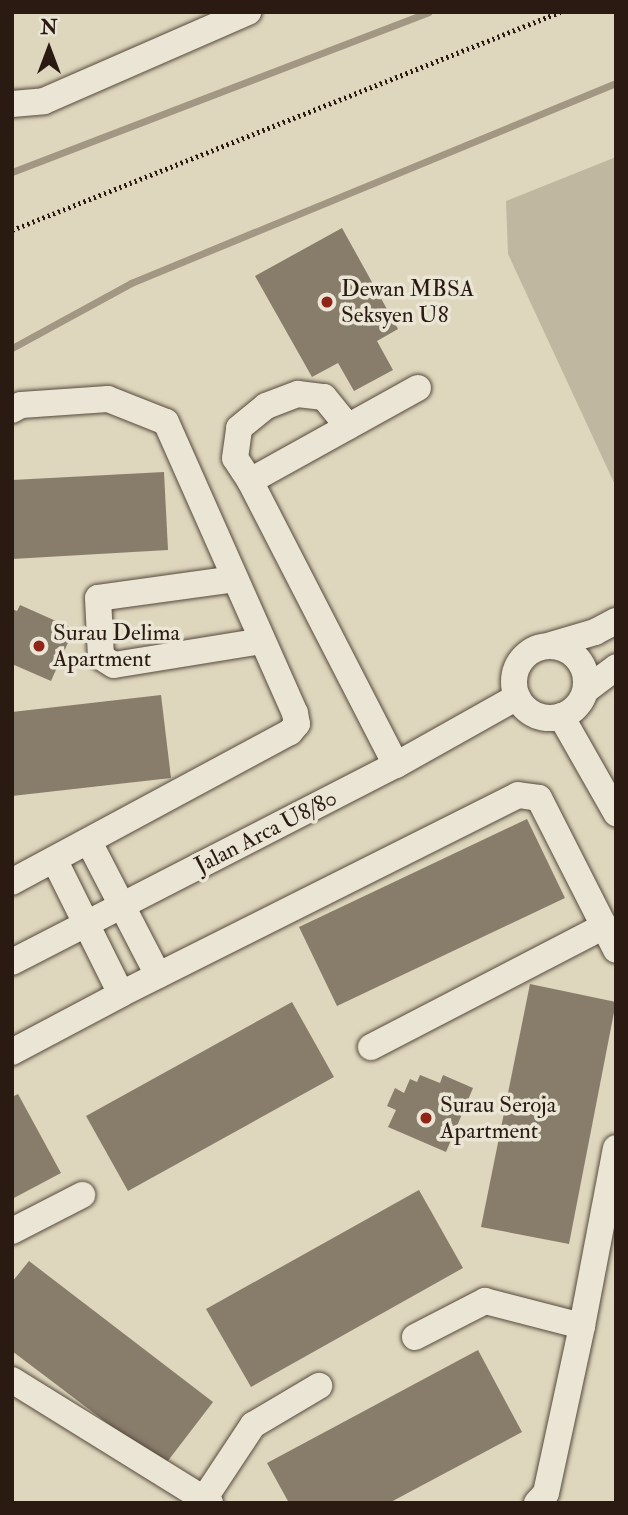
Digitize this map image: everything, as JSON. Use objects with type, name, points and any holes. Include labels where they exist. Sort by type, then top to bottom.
[{"type":"street","points":[[12,104],[44,102],[248,12]]},
{"type":"street","points":[[250,481],[418,388]]},
{"type":"street","points":[[348,427],[324,397],[298,394],[266,406],[239,428],[235,458],[250,481],[396,765]]},
{"type":"street","points":[[12,410],[21,405],[108,399],[166,422],[295,713],[297,724],[290,732],[12,882]]},
{"type":"street","points":[[235,579],[98,598],[101,657],[114,666],[262,641]]},
{"type":"street","points":[[551,645],[566,649],[579,659],[586,674],[586,690],[581,701],[561,716],[535,715],[517,697],[513,683],[516,668],[524,656],[536,648],[595,632],[616,621]]},
{"type":"street","points":[[586,690],[616,667]]},
{"type":"street","name":"Jalan Arca U8/80","points":[[12,962],[396,765],[517,697]]},
{"type":"street","points":[[561,716],[616,813]]},
{"type":"street","points":[[12,1052],[158,975],[517,795],[539,798],[616,950]]},
{"type":"street","points":[[89,842],[158,975]]},
{"type":"street","points":[[55,861],[121,994]]},
{"type":"street","points":[[371,1048],[604,926]]},
{"type":"street","points":[[537,1503],[545,1493],[582,1326],[616,1149]]},
{"type":"street","points":[[12,1231],[82,1195]]},
{"type":"street","points":[[415,1337],[485,1301],[582,1326]]},
{"type":"street","points":[[12,1380],[207,1501],[253,1425],[318,1386]]},
{"type":"path","points":[[12,230],[560,12]]},
{"type":"shaded area","points":[[616,157],[616,487],[508,254],[506,201]]},
{"type":"building","name":"Dewan MBSA Seksyen U8","points":[[342,228],[398,329],[377,341],[393,370],[354,391],[338,363],[312,377],[255,276]]},
{"type":"building","points":[[164,472],[168,550],[12,559],[12,480]]},
{"type":"building","name":"Surau Delima Apartment","points":[[20,605],[74,629],[51,681],[12,664],[12,609],[17,611]]},
{"type":"building","points":[[161,695],[171,778],[12,796],[12,712]]},
{"type":"building","points":[[527,819],[565,898],[337,1006],[299,927]]},
{"type":"building","points":[[530,984],[616,1002],[569,1244],[481,1227]]},
{"type":"building","points":[[292,1002],[334,1077],[128,1191],[86,1116]]},
{"type":"building","name":"Surau Seroja Apartment","points":[[420,1075],[440,1083],[443,1075],[473,1088],[446,1152],[388,1127],[396,1110],[387,1106],[395,1088],[404,1093],[410,1079],[417,1082]]},
{"type":"building","points":[[18,1094],[61,1173],[12,1199],[12,1097]]},
{"type":"building","points":[[419,1190],[463,1268],[251,1387],[206,1309]]},
{"type":"building","points":[[29,1261],[213,1402],[164,1466],[12,1351],[12,1282]]},
{"type":"building","points":[[478,1350],[522,1432],[389,1503],[289,1503],[267,1463]]},
{"type":"waterway","points":[[12,172],[428,12]]},
{"type":"waterway","points":[[12,348],[131,283],[616,83]]},
{"type":"place","name":"Dewan MBSA Seksyen U8","points":[[327,302]]},
{"type":"place","name":"Surau Delima Apartment","points":[[39,646]]},
{"type":"place","name":"Surau Seroja Apartment","points":[[426,1118]]}]
